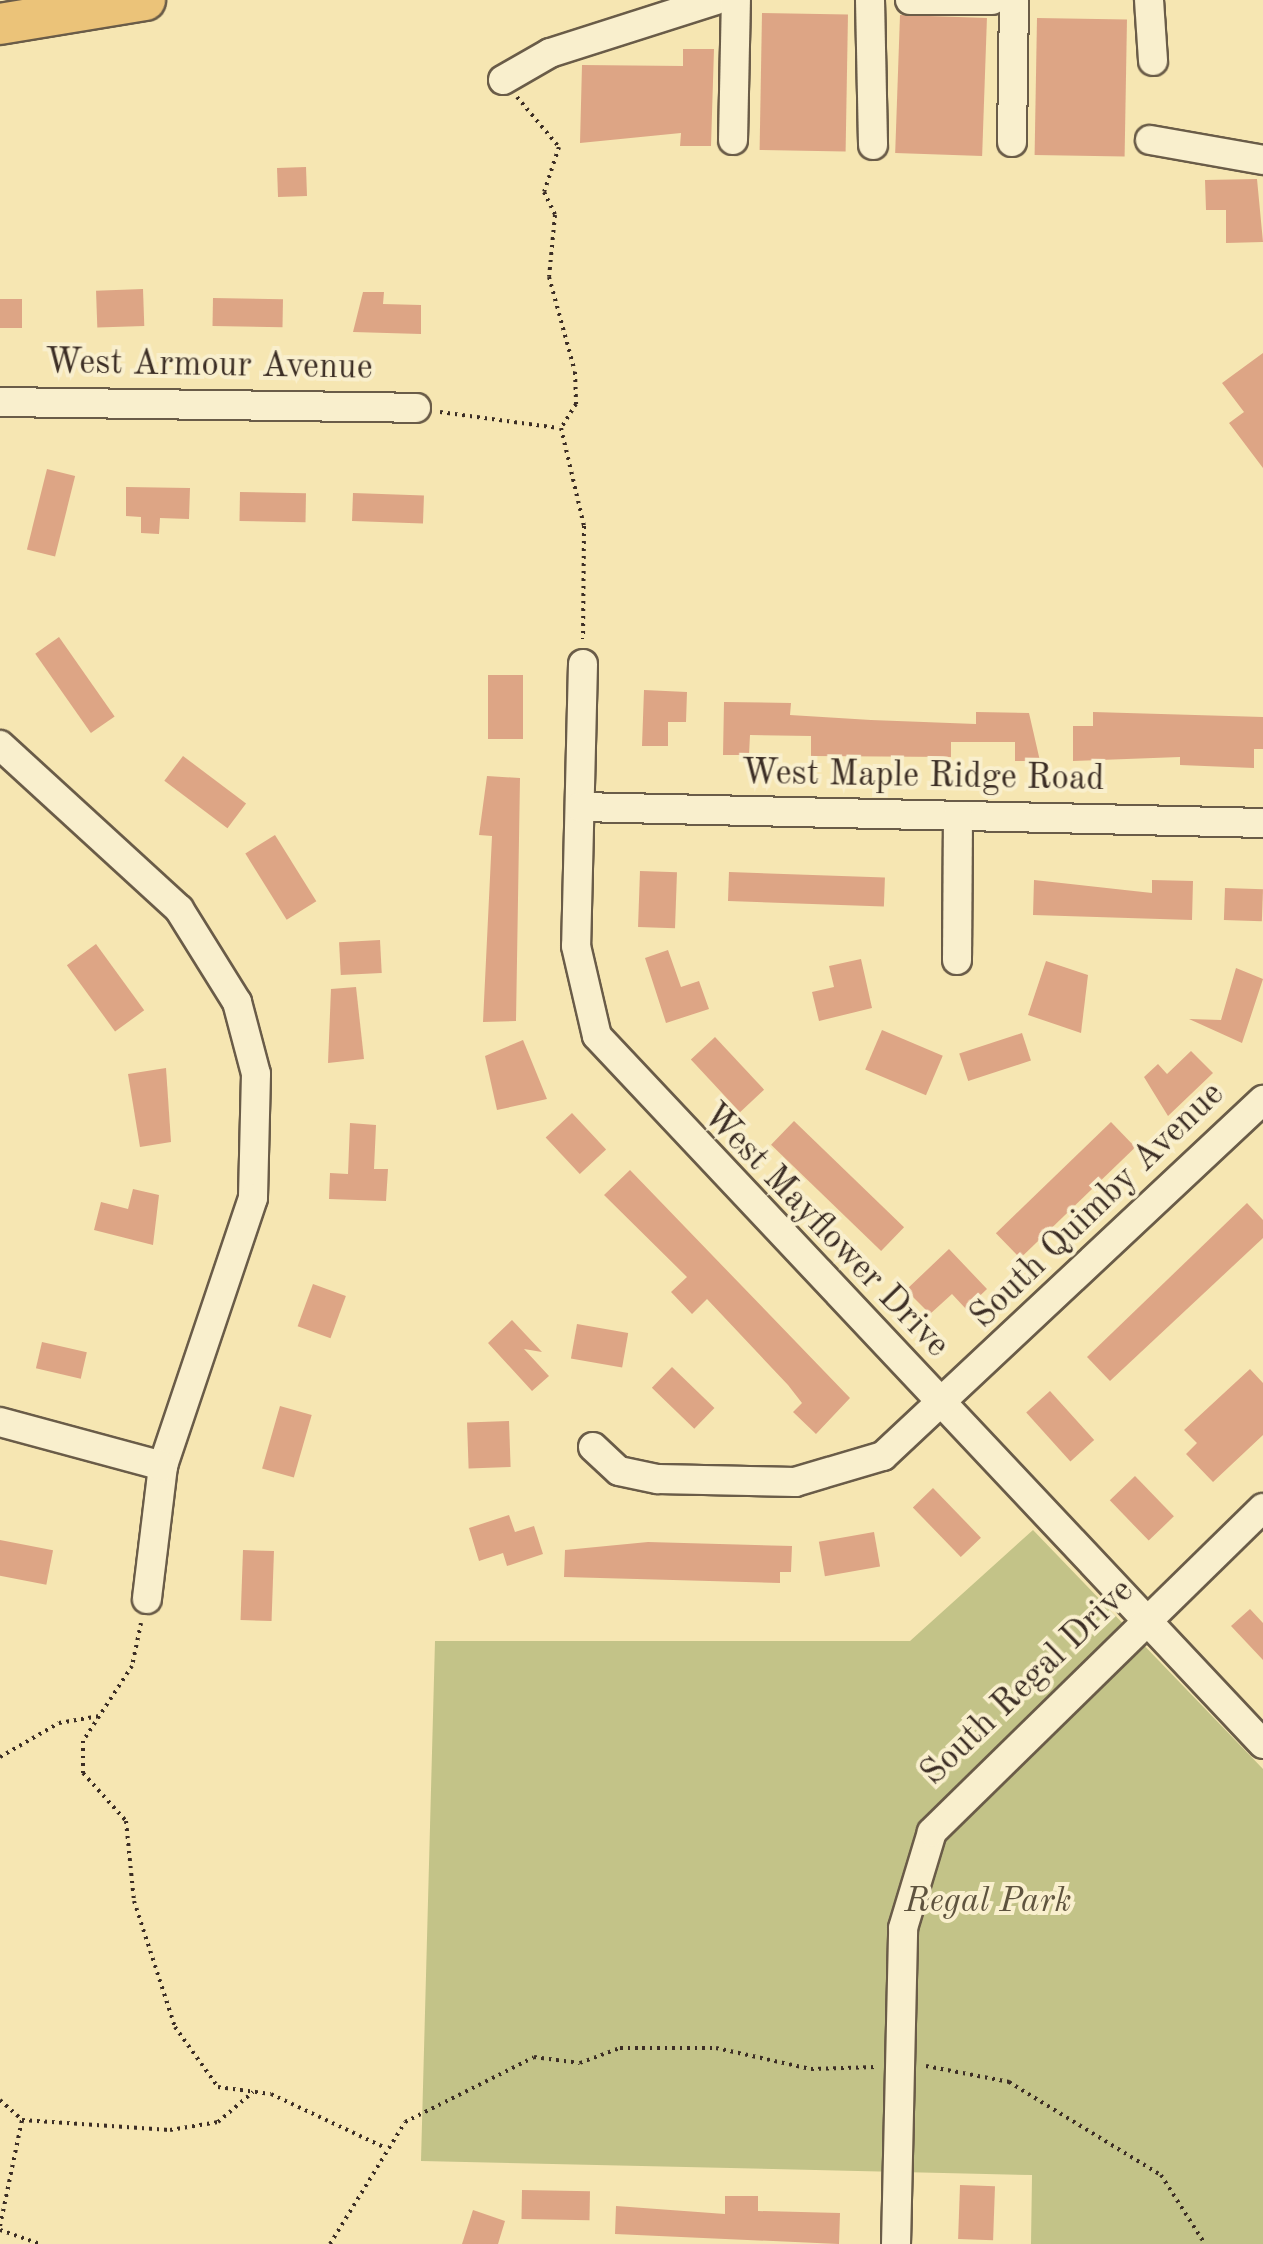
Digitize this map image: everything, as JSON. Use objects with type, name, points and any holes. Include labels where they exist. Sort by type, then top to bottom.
[{"type":"highway","points":[[0,24],[145,0]]},
{"type":"street","points":[[503,80],[550,53],[716,0]]},
{"type":"street","points":[[733,140],[736,0]]},
{"type":"street","points":[[870,0],[873,145]]},
{"type":"street","points":[[910,0],[992,0]]},
{"type":"street","points":[[1012,142],[1014,0]]},
{"type":"street","points":[[1149,0],[1152,61]]},
{"type":"street","points":[[1150,140],[1263,160]]},
{"type":"street","name":"West Armour Avenue","points":[[0,402],[416,408]]},
{"type":"street","name":"West Mayflower Drive","points":[[583,664],[576,946],[597,1036],[942,1408],[1263,1744]]},
{"type":"street","points":[[0,744],[179,909],[222,971],[247,1031],[260,1115],[254,1198],[162,1466],[146,1599]]},
{"type":"street","name":"West Maple Ridge Road","points":[[580,806],[1263,823]]},
{"type":"street","points":[[957,960],[958,816]]},
{"type":"street","name":"South Quimby Avenue","points":[[593,1446],[631,1477],[795,1482],[883,1456],[942,1408],[1263,1100]]},
{"type":"street","points":[[0,1422],[162,1466]]},
{"type":"street","name":"South Regal Drive","points":[[896,2244],[906,1900],[932,1832],[1263,1508]]},
{"type":"path","points":[[503,80],[559,147],[544,192],[555,215],[547,250],[576,404],[561,428],[584,526],[583,664]]},
{"type":"path","points":[[416,408],[561,428]]},
{"type":"path","points":[[146,1599],[132,1666],[83,1740],[83,1774],[126,1822],[134,1901],[175,2027],[204,2077],[253,2092],[386,2148]]},
{"type":"path","points":[[0,1757],[59,1723],[99,1716]]},
{"type":"path","points":[[330,2244],[405,2122],[534,2057],[580,2063],[620,2048],[716,2048],[811,2068],[943,2065],[1009,2082],[1161,2175],[1204,2244]]},
{"type":"path","points":[[0,2100],[22,2120],[170,2130],[218,2122],[253,2092]]},
{"type":"path","points":[[22,2120],[0,2228],[40,2244]]},
{"type":"green space","name":"Regal Park","points":[[1033,1530],[1263,1769],[1263,2244],[1031,2244],[1032,2175],[421,2161],[435,1641],[910,1641]]},
{"type":"building","points":[[762,13],[848,15],[846,151],[760,150]]},
{"type":"building","points":[[900,15],[987,18],[982,156],[895,153]]},
{"type":"building","points":[[1037,18],[1127,20],[1125,157],[1035,155]]},
{"type":"building","points":[[683,49],[714,49],[711,146],[680,146],[681,133],[580,143],[582,65],[683,66]]},
{"type":"building","points":[[306,167],[307,196],[278,197],[277,168]]},
{"type":"building","points":[[1257,179],[1263,242],[1226,243],[1226,210],[1206,210],[1205,180]]},
{"type":"building","points":[[143,289],[144,326],[97,328],[96,291]]},
{"type":"building","points":[[363,292],[384,292],[383,304],[421,305],[421,334],[353,332]]},
{"type":"building","points":[[213,298],[283,299],[283,327],[213,326]]},
{"type":"building","points":[[0,299],[22,299],[22,328],[0,328]]},
{"type":"building","points":[[1263,353],[1263,468],[1229,423],[1244,412],[1222,383]]},
{"type":"building","points":[[47,469],[75,476],[55,557],[27,550]]},
{"type":"building","points":[[126,487],[190,488],[189,519],[160,518],[159,534],[141,533],[141,517],[126,516]]},
{"type":"building","points":[[240,492],[306,493],[305,522],[239,521]]},
{"type":"building","points":[[353,493],[424,495],[423,523],[352,521]]},
{"type":"building","points":[[59,637],[115,716],[91,733],[35,654]]},
{"type":"building","points":[[488,675],[523,675],[523,739],[488,739]]},
{"type":"building","points":[[644,690],[687,692],[686,722],[668,722],[668,746],[642,746]]},
{"type":"building","points":[[724,702],[791,703],[790,715],[976,724],[976,712],[1029,713],[1040,761],[1015,761],[1015,742],[951,742],[951,757],[811,756],[811,736],[750,735],[749,755],[723,755]]},
{"type":"building","points":[[1093,712],[1263,717],[1263,749],[1254,749],[1254,768],[1180,765],[1180,757],[1073,761],[1073,726],[1093,726]]},
{"type":"building","points":[[183,756],[246,804],[227,828],[164,781]]},
{"type":"building","points":[[487,776],[520,778],[516,1021],[483,1022],[492,836],[479,835]]},
{"type":"building","points":[[275,835],[316,901],[287,920],[245,854]]},
{"type":"building","points":[[640,871],[677,872],[675,928],[638,927]]},
{"type":"building","points":[[729,872],[885,877],[884,906],[728,901]]},
{"type":"building","points":[[1034,880],[1152,893],[1152,880],[1193,881],[1192,920],[1033,915]]},
{"type":"building","points":[[1225,888],[1263,889],[1262,921],[1224,920]]},
{"type":"building","points":[[380,940],[382,973],[341,975],[339,942]]},
{"type":"building","points":[[96,944],[144,1010],[115,1031],[67,965]]},
{"type":"building","points":[[668,950],[681,987],[699,981],[709,1009],[666,1023],[645,958]]},
{"type":"building","points":[[861,959],[872,1008],[819,1021],[812,992],[834,987],[829,966]]},
{"type":"building","points":[[1046,961],[1088,975],[1081,1033],[1028,1015]]},
{"type":"building","points":[[1236,968],[1263,979],[1242,1043],[1189,1019],[1221,1020]]},
{"type":"building","points":[[356,987],[364,1059],[328,1063],[331,989]]},
{"type":"building","points":[[882,1030],[943,1056],[926,1095],[865,1070]]},
{"type":"building","points":[[1022,1033],[1031,1061],[968,1081],[959,1053]]},
{"type":"building","points":[[715,1037],[764,1090],[740,1112],[691,1060]]},
{"type":"building","points":[[523,1040],[547,1099],[497,1110],[485,1056]]},
{"type":"building","points":[[1191,1051],[1213,1073],[1168,1116],[1144,1077],[1158,1064],[1167,1074]]},
{"type":"building","points":[[166,1068],[171,1142],[140,1147],[128,1074]]},
{"type":"building","points":[[572,1113],[606,1150],[580,1174],[546,1138]]},
{"type":"building","points":[[794,1121],[904,1227],[881,1251],[771,1145]]},
{"type":"building","points":[[1111,1122],[1135,1147],[1020,1258],[996,1233]]},
{"type":"building","points":[[350,1123],[376,1125],[374,1169],[388,1169],[386,1201],[329,1199],[330,1173],[348,1174]]},
{"type":"building","points":[[630,1170],[850,1398],[816,1434],[793,1412],[802,1403],[788,1385],[707,1299],[692,1314],[671,1292],[687,1277],[604,1195]]},
{"type":"building","points":[[133,1189],[159,1195],[153,1245],[94,1230],[101,1202],[128,1209]]},
{"type":"building","points":[[1247,1203],[1263,1220],[1263,1238],[1110,1381],[1087,1357]]},
{"type":"building","points":[[949,1249],[987,1289],[966,1309],[952,1294],[930,1314],[906,1290]]},
{"type":"building","points":[[313,1284],[346,1296],[330,1338],[298,1326]]},
{"type":"building","points":[[512,1320],[542,1352],[524,1349],[549,1376],[532,1391],[488,1343]]},
{"type":"building","points":[[577,1324],[628,1333],[622,1367],[571,1358]]},
{"type":"building","points":[[42,1342],[87,1352],[81,1379],[36,1368]]},
{"type":"building","points":[[672,1367],[714,1408],[694,1429],[652,1388]]},
{"type":"building","points":[[1250,1369],[1263,1383],[1263,1435],[1213,1482],[1186,1454],[1197,1443],[1184,1430]]},
{"type":"building","points":[[1050,1391],[1094,1440],[1070,1461],[1026,1412]]},
{"type":"building","points":[[280,1406],[312,1415],[294,1478],[262,1468]]},
{"type":"building","points":[[509,1421],[511,1467],[469,1468],[467,1422]]},
{"type":"building","points":[[1135,1476],[1174,1516],[1149,1541],[1110,1500]]},
{"type":"building","points":[[933,1488],[981,1538],[961,1557],[913,1507]]},
{"type":"building","points":[[509,1515],[515,1532],[534,1526],[543,1554],[507,1566],[503,1553],[479,1561],[469,1528]]},
{"type":"building","points":[[874,1532],[880,1566],[825,1576],[819,1542]]},
{"type":"building","points":[[0,1540],[53,1550],[46,1585],[0,1576]]},
{"type":"building","points":[[648,1542],[792,1546],[791,1572],[780,1572],[780,1583],[564,1577],[565,1550]]},
{"type":"building","points":[[243,1550],[274,1551],[272,1621],[241,1620]]},
{"type":"building","points":[[1250,1609],[1263,1623],[1263,1660],[1231,1626]]},
{"type":"building","points":[[960,2185],[995,2186],[993,2240],[958,2239]]},
{"type":"building","points":[[522,2190],[590,2191],[589,2220],[521,2219]]},
{"type":"building","points":[[725,2196],[758,2196],[758,2211],[840,2213],[839,2244],[615,2234],[616,2206],[725,2214]]},
{"type":"building","points":[[473,2210],[505,2221],[498,2244],[462,2244]]}]
